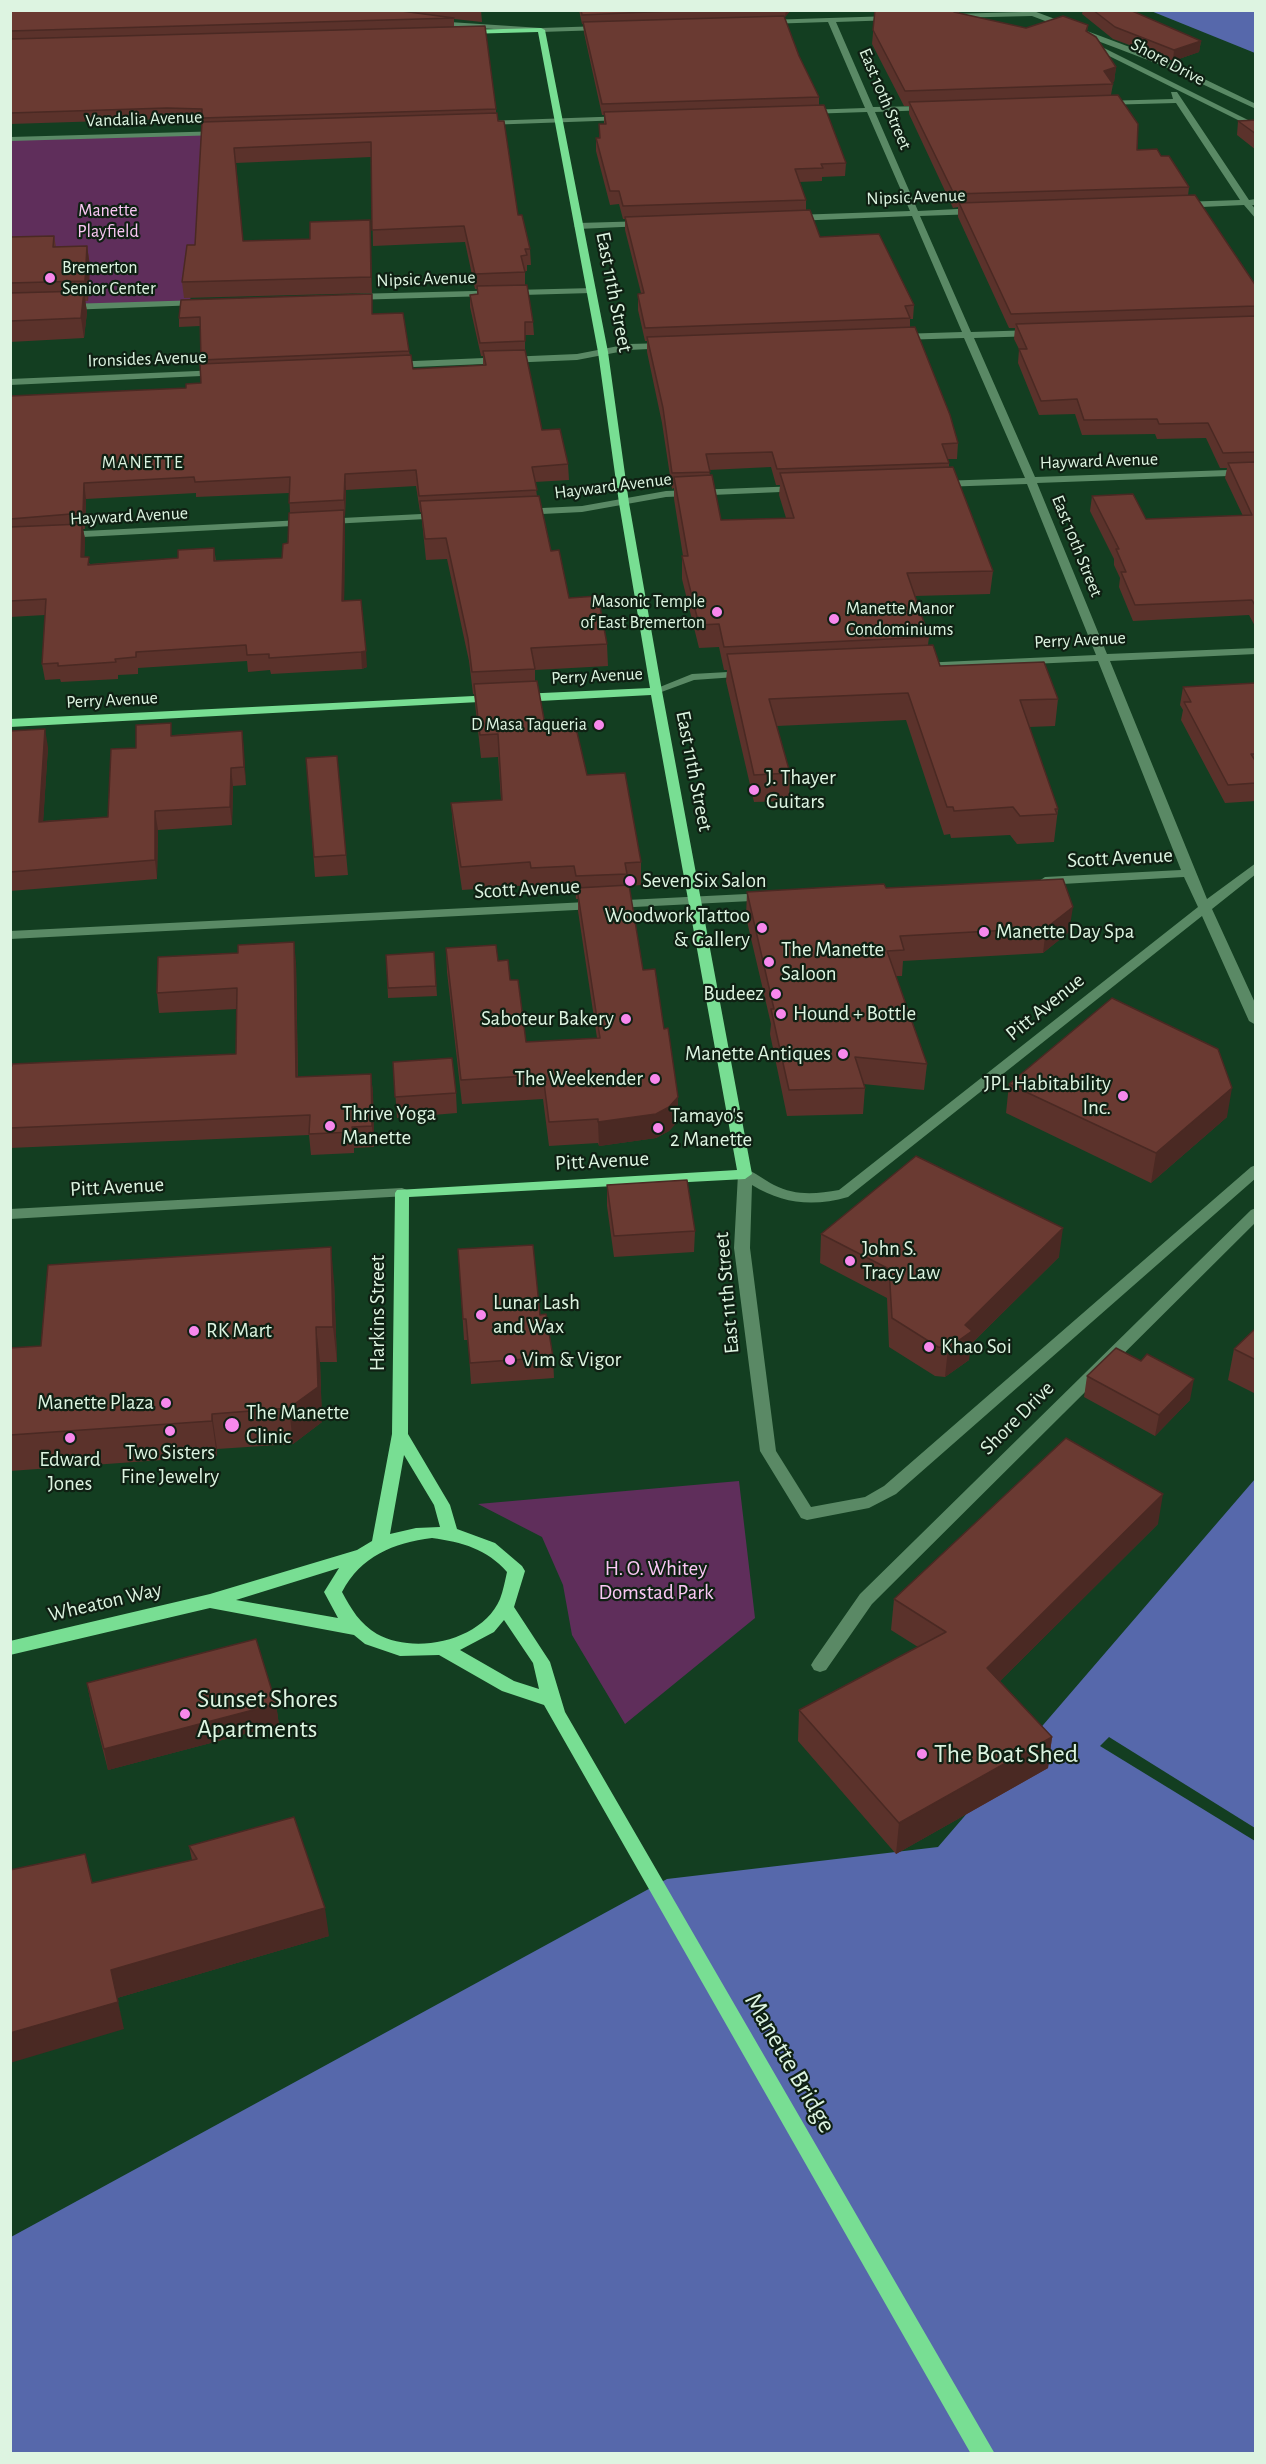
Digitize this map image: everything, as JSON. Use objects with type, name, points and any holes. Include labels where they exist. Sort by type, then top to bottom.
[{"type":"main road","points":[[433,33],[541,30]]},
{"type":"main road","name":"East 11th Street","points":[[541,30],[603,352],[624,503],[656,691],[745,1174]]},
{"type":"main road","name":"Perry Avenue","points":[[10,723],[656,691]]},
{"type":"main road","name":"Pitt Avenue","points":[[402,1192],[745,1174]]},
{"type":"main road","name":"Harkins Street","points":[[380,1544],[400,1434],[402,1192]]},
{"type":"main road","points":[[400,1434],[442,1505],[450,1533]]},
{"type":"main road","points":[[414,1533],[450,1533],[482,1542],[496,1550],[516,1571],[514,1591],[498,1620],[473,1638],[442,1648],[406,1650],[386,1646],[354,1628],[340,1611],[333,1592],[348,1566],[380,1544],[414,1533]]},
{"type":"main road","name":"Wheaton Way","points":[[10,1648],[210,1601],[360,1556]]},
{"type":"main road","name":"Wheaton Way","points":[[210,1601],[354,1628]]},
{"type":"main road","name":"Manette Bridge","points":[[506,1609],[541,1662],[554,1707],[984,2454]]},
{"type":"main road","points":[[442,1648],[508,1686],[554,1707]]},
{"type":"street","name":"Shore Drive","points":[[1023,10],[1065,28],[1164,63],[1256,107]]},
{"type":"street","points":[[938,17],[1032,14]]},
{"type":"street","points":[[761,23],[902,18]]},
{"type":"street","name":"East 10th Street","points":[[831,20],[1031,480],[1189,873],[1256,1021]]},
{"type":"street","points":[[426,22],[541,30],[607,28]]},
{"type":"street","name":"Shore Drive","points":[[1065,28],[1166,84],[1256,127]]},
{"type":"street","points":[[1166,84],[1251,202],[1256,217]]},
{"type":"street","points":[[1098,103],[1178,101]]},
{"type":"street","points":[[802,112],[935,108]]},
{"type":"street","points":[[479,124],[640,118]]},
{"type":"street","name":"Vandalia Avenue","points":[[10,139],[229,132]]},
{"type":"street","points":[[1167,205],[1251,202]]},
{"type":"street","name":"Nipsic Avenue","points":[[783,218],[991,211]]},
{"type":"street","points":[[578,226],[656,223]]},
{"type":"street","name":"Nipsic Avenue","points":[[342,298],[591,290]]},
{"type":"street","points":[[58,308],[213,302]]},
{"type":"street","points":[[890,338],[1049,332]]},
{"type":"street","points":[[375,366],[575,357],[629,347],[676,345]]},
{"type":"street","name":"Ironsides Avenue","points":[[10,381],[234,372]]},
{"type":"street","name":"Hayward Avenue","points":[[927,484],[1256,472]]},
{"type":"street","name":"Hayward Avenue","points":[[510,513],[582,510],[666,494],[808,489]]},
{"type":"street","name":"Hayward Avenue","points":[[46,536],[451,516]]},
{"type":"street","name":"Perry Avenue","points":[[906,667],[1256,651]]},
{"type":"street","name":"Perry Avenue","points":[[656,691],[692,677],[764,674]]},
{"type":"street","name":"Pitt Avenue","points":[[745,1174],[775,1194],[809,1201],[843,1194],[1256,867]]},
{"type":"street","name":"Scott Avenue","points":[[1036,882],[1189,873]]},
{"type":"street","name":"Scott Avenue","points":[[10,935],[777,896]]},
{"type":"street","name":"Shore Drive","points":[[807,1514],[869,1502],[890,1490],[1256,1170]]},
{"type":"street","name":"East 11th Street","points":[[745,1174],[742,1248],[768,1451],[807,1514]]},
{"type":"street","name":"Pitt Avenue","points":[[10,1214],[402,1192]]},
{"type":"street","name":"Shore Drive","points":[[820,1665],[866,1599],[1256,1213]]},
{"type":"green space","name":"Manette Playfield","points":[[205,133],[190,303],[11,309],[10,139]]},
{"type":"green space","name":"H. O. Whitey Domstad Park","points":[[739,1481],[755,1618],[625,1724],[572,1635],[563,1585],[542,1537],[478,1504]]},
{"type":"water","points":[[1151,11],[1255,11],[1255,53]]},
{"type":"water","points":[[1255,1479],[1255,2453],[11,2454],[11,2237],[667,1879],[938,1847]]},
{"type":"pier","points":[[1109,1737],[1255,1828],[1255,1841],[1100,1746]]},
{"type":"building","points":[[10,10],[394,10],[454,18],[10,31]]},
{"type":"building","points":[[581,10],[692,10],[582,15]]},
{"type":"building","points":[[875,10],[956,10],[954,12],[1026,28],[1063,16],[1088,25],[1086,31],[1096,37],[1116,67],[1104,71],[1113,84],[905,91],[873,30]]},
{"type":"building","points":[[1093,10],[1130,10],[1201,41],[1174,50],[1115,27]]},
{"type":"building","points":[[784,16],[799,56],[819,97],[602,104],[583,22]]},
{"type":"building","points":[[485,26],[496,109],[202,118],[202,109],[167,108],[10,113],[10,39]]},
{"type":"building","points":[[1118,95],[1138,124],[1137,150],[1157,149],[1161,156],[1169,156],[1189,187],[954,194],[909,102]]},
{"type":"building","points":[[824,105],[846,163],[821,164],[823,168],[795,169],[806,200],[623,206],[619,191],[610,191],[596,138],[600,138],[599,124],[606,124],[604,112]]},
{"type":"building","points":[[497,113],[498,121],[504,121],[518,215],[522,215],[530,249],[525,249],[527,255],[521,256],[525,272],[475,274],[464,226],[372,230],[371,142],[234,148],[243,241],[310,239],[310,222],[370,220],[371,277],[182,282],[187,245],[195,245],[202,122]]},
{"type":"building","points":[[1256,120],[1256,134],[1238,121]]},
{"type":"building","points":[[1195,195],[1256,286],[1256,306],[1011,314],[959,203]]},
{"type":"building","points":[[810,210],[820,237],[879,234],[914,305],[905,306],[910,318],[645,328],[638,296],[644,293],[625,217]]},
{"type":"building","points":[[54,236],[53,247],[87,246],[85,281],[10,283],[10,237]]},
{"type":"building","points":[[527,285],[533,322],[525,322],[525,341],[480,343],[470,295],[478,294],[477,286]]},
{"type":"building","points":[[84,291],[81,318],[10,321],[10,293]]},
{"type":"building","points":[[372,294],[372,314],[403,313],[409,351],[201,360],[200,317],[179,318],[181,300]]},
{"type":"building","points":[[1256,316],[1256,452],[1223,453],[1208,423],[1159,424],[1157,419],[1084,420],[1077,399],[1041,401],[1019,349],[1027,349],[1016,324]]},
{"type":"building","points":[[915,327],[950,415],[958,443],[942,444],[949,463],[777,469],[772,452],[706,454],[710,472],[672,473],[663,408],[647,337]]},
{"type":"building","points":[[525,350],[542,430],[560,429],[568,464],[532,467],[537,490],[419,496],[416,470],[345,474],[344,500],[289,503],[290,477],[195,482],[194,477],[84,483],[83,513],[10,519],[10,396],[186,388],[186,384],[201,383],[200,364],[411,355],[413,369],[486,365],[483,351]]},
{"type":"building","points":[[1256,462],[1256,607],[1252,600],[1135,605],[1121,572],[1126,572],[1116,549],[1119,549],[1092,496],[1133,494],[1146,519],[1252,515],[1228,463]]},
{"type":"building","points":[[953,467],[993,571],[907,573],[929,637],[724,647],[719,624],[699,625],[682,556],[688,556],[674,477],[712,475],[721,520],[794,518],[780,473]]},
{"type":"building","points":[[539,496],[551,551],[559,550],[569,598],[598,596],[607,644],[531,648],[535,669],[472,672],[468,639],[446,538],[425,539],[420,501]]},
{"type":"building","points":[[344,510],[342,601],[361,600],[366,651],[269,658],[269,654],[247,655],[246,645],[136,652],[136,657],[115,659],[116,662],[58,666],[58,663],[42,664],[46,599],[10,601],[10,527],[82,524],[81,557],[89,557],[88,565],[178,558],[178,550],[214,548],[214,561],[282,558],[283,544],[288,543],[289,513]]},
{"type":"building","points":[[933,645],[940,666],[1044,662],[1058,699],[1020,700],[1058,809],[1055,809],[1057,814],[1020,816],[1013,807],[954,811],[953,807],[947,807],[908,693],[769,699],[790,773],[754,775],[727,654]]},
{"type":"building","points":[[537,681],[546,730],[576,728],[587,775],[625,773],[641,862],[625,863],[627,874],[576,876],[574,866],[531,868],[530,862],[461,867],[451,803],[502,800],[498,734],[480,735],[474,684]]},
{"type":"building","points":[[1256,683],[1256,754],[1251,754],[1256,762],[1256,783],[1228,785],[1184,702],[1191,702],[1183,687]]},
{"type":"building","points":[[171,723],[171,736],[242,731],[244,767],[231,768],[230,807],[155,811],[155,860],[10,872],[10,731],[45,729],[39,822],[108,817],[111,749],[136,748],[136,725]]},
{"type":"building","points":[[337,756],[346,855],[314,857],[306,758]]},
{"type":"building","points":[[1063,879],[1073,907],[1046,928],[900,936],[904,950],[887,951],[927,1064],[855,1057],[865,1088],[789,1090],[771,1009],[774,1009],[747,892],[884,884],[886,888]]},
{"type":"building","points":[[629,885],[643,970],[655,969],[664,1029],[668,1028],[678,1097],[669,1107],[656,1114],[598,1122],[598,1119],[549,1122],[543,1075],[461,1080],[446,948],[496,945],[498,961],[508,960],[510,980],[518,980],[526,1042],[600,1038],[577,888]]},
{"type":"building","points":[[294,942],[296,1077],[371,1074],[372,1126],[352,1127],[353,1132],[309,1134],[310,1115],[10,1128],[10,1066],[12,1064],[236,1054],[237,988],[157,993],[158,957],[238,953],[238,945]]},
{"type":"building","points":[[434,952],[436,986],[388,988],[386,955]]},
{"type":"building","name":"JPL Habitability Inc.","points":[[1112,998],[1218,1049],[1232,1088],[1156,1153],[1009,1084]]},
{"type":"building","points":[[452,1058],[456,1093],[395,1097],[393,1062]]},
{"type":"building","points":[[916,1156],[1063,1228],[965,1325],[972,1331],[948,1348],[938,1347],[892,1318],[889,1269],[821,1234]]},
{"type":"building","points":[[687,1180],[695,1231],[614,1236],[607,1185]]},
{"type":"building","points":[[533,1245],[540,1315],[546,1314],[553,1357],[470,1363],[466,1319],[463,1319],[458,1249]]},
{"type":"building","points":[[331,1247],[333,1327],[316,1327],[318,1387],[289,1408],[212,1414],[212,1421],[10,1435],[10,1348],[41,1346],[48,1265]]},
{"type":"building","points":[[1256,1328],[1256,1360],[1234,1349]]},
{"type":"building","points":[[1116,1348],[1141,1361],[1147,1354],[1194,1379],[1159,1415],[1087,1376]]},
{"type":"building","points":[[1066,1438],[1163,1494],[987,1668],[1052,1737],[899,1823],[799,1710],[946,1632],[894,1599]]},
{"type":"building","name":"Sunset Shores Apartments","points":[[256,1639],[276,1704],[104,1749],[87,1683]]},
{"type":"building","points":[[294,1817],[325,1908],[111,1970],[118,2002],[10,2033],[10,1870],[85,1854],[92,1883],[197,1859],[189,1846]]},
{"type":"place","name":"Bremerton Senior Center","points":[[50,278]]},
{"type":"place","name":"Masonic Temple of East Bremerton","points":[[717,612]]},
{"type":"place","name":"Manette Manor Condominiums","points":[[834,619]]},
{"type":"place","name":"D Masa Taqueria","points":[[599,725]]},
{"type":"place","name":"J. Thayer Guitars","points":[[754,790]]},
{"type":"place","name":"Seven Six Salon","points":[[630,881]]},
{"type":"place","name":"Woodwork Tattoo & Gallery","points":[[762,928]]},
{"type":"place","name":"Manette Day Spa","points":[[984,932]]},
{"type":"place","name":"The Manette Saloon","points":[[769,962]]},
{"type":"place","name":"Budeez","points":[[776,994]]},
{"type":"place","name":"Hound + Bottle","points":[[781,1014]]},
{"type":"place","name":"Saboteur Bakery","points":[[626,1019]]},
{"type":"place","name":"Manette Antiques","points":[[843,1054]]},
{"type":"place","name":"The Weekender","points":[[655,1079]]},
{"type":"place","name":"JPL Habitability Inc.","points":[[1123,1096]]},
{"type":"place","name":"Thrive Yoga Manette","points":[[330,1126]]},
{"type":"place","name":"Tamayo's 2 Manette","points":[[658,1128]]},
{"type":"place","name":"John S. Tracy Law","points":[[850,1261]]},
{"type":"place","name":"Lunar Lash and Wax","points":[[481,1315]]},
{"type":"place","name":"RK Mart","points":[[194,1331]]},
{"type":"place","name":"Khao Soi","points":[[929,1347]]},
{"type":"place","name":"Vim & Vigor","points":[[510,1360]]},
{"type":"place","name":"Manette Plaza","points":[[166,1403]]},
{"type":"place","name":"The Manette Clinic","points":[[232,1425]]},
{"type":"place","name":"Two Sisters Fine Jewelry","points":[[170,1431]]},
{"type":"place","name":"Edward Jones","points":[[70,1438]]},
{"type":"place","name":"Sunset Shores Apartments","points":[[185,1714]]},
{"type":"place","name":"The Boat Shed","points":[[922,1754]]},
{"type":"district","name":"MANETTE","points":[[143,463]]}]
